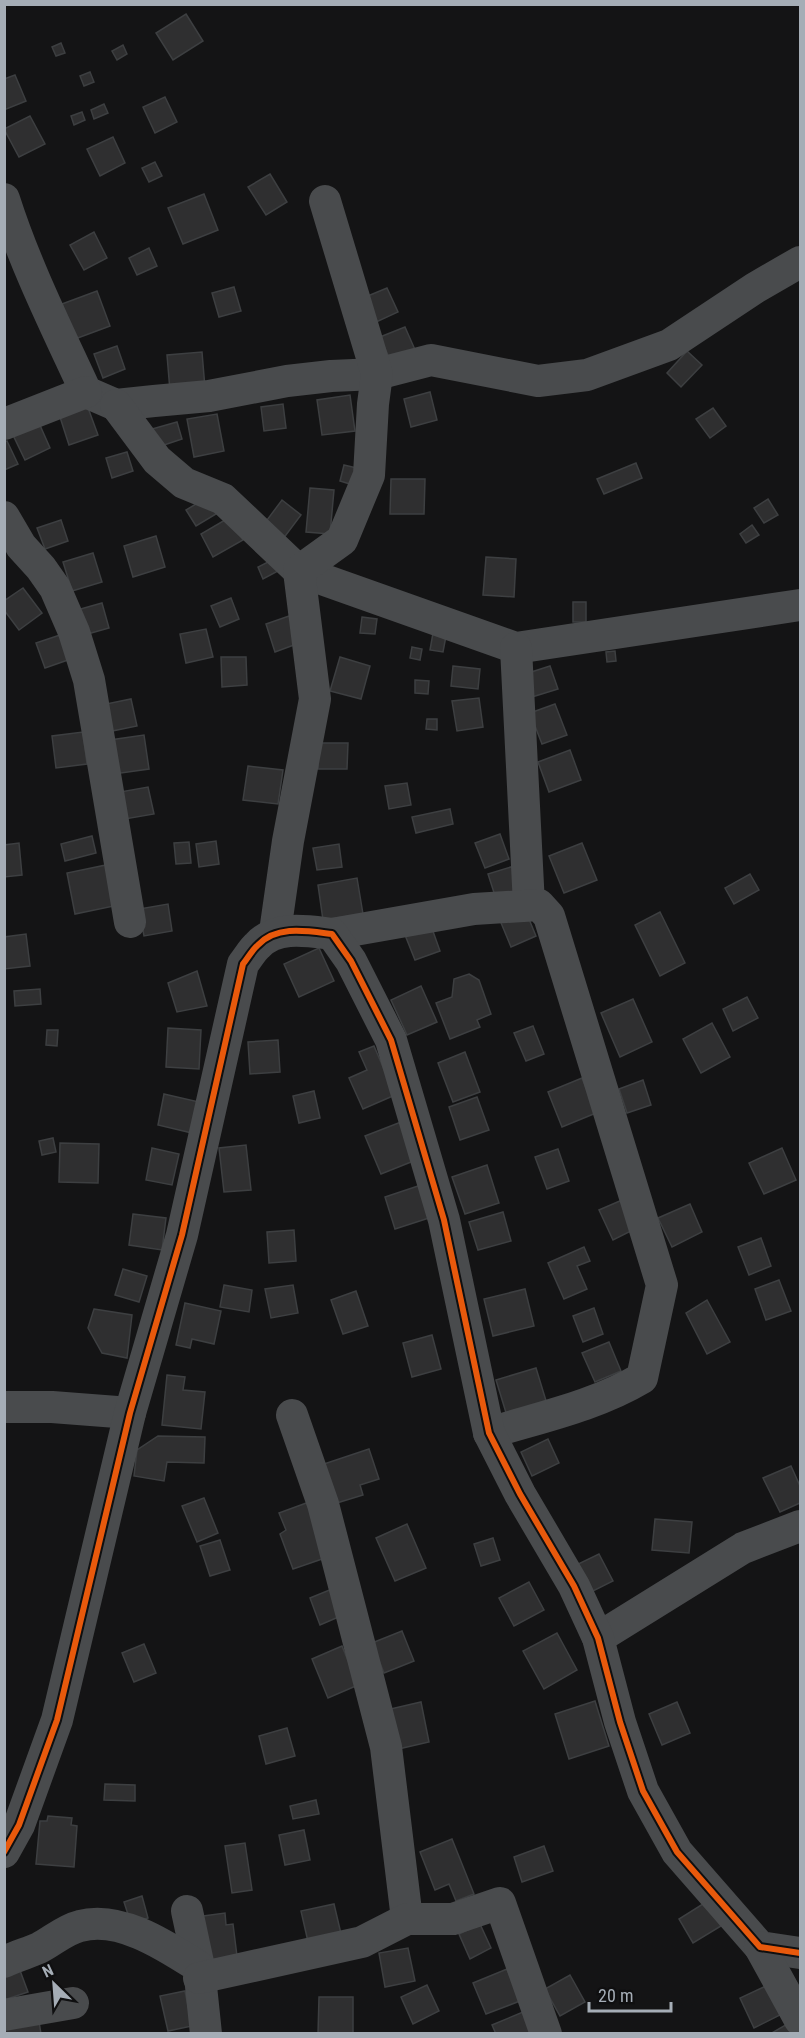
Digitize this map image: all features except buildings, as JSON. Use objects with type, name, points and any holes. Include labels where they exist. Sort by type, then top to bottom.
[{"type":"street","points":[[4,199],[55,324],[86,392],[116,405],[209,396],[287,381],[377,374],[431,360],[538,381],[587,375],[669,345],[755,288],[801,262]]},
{"type":"street","points":[[299,571],[342,540],[369,475],[377,374],[326,201]]},
{"type":"street","points":[[4,424],[86,392]]},
{"type":"street","points":[[116,405],[157,460],[184,483],[222,499],[299,571],[516,648],[801,605]]},
{"type":"street","points":[[4,517],[21,546],[55,588],[80,651],[89,680],[130,922]]},
{"type":"street","points":[[275,932],[288,841],[315,699],[299,571]]},
{"type":"street","points":[[516,648],[529,904]]},
{"type":"street","points":[[4,1852],[19,1825],[57,1720],[130,1413],[182,1235],[243,964],[259,944],[275,932],[304,930],[332,934],[474,909],[529,904],[539,905],[549,916],[662,1285],[642,1378],[619,1392],[590,1403],[489,1433]]},
{"type":"street","points":[[332,934],[351,961],[391,1040],[444,1220],[489,1433],[520,1494],[574,1586],[598,1638],[620,1722],[643,1791],[677,1852],[760,1947],[801,2020]]},
{"type":"street","points":[[4,1407],[52,1407],[130,1413]]},
{"type":"street","points":[[292,1414],[322,1504],[386,1747],[407,1919]]},
{"type":"street","points":[[598,1638],[743,1548],[801,1526]]},
{"type":"street","points":[[4,1962],[40,1947],[66,1931],[81,1925],[99,1924],[118,1926],[146,1935],[199,1972],[362,1942],[407,1919],[453,1918],[500,1903],[546,2034]]},
{"type":"street","points":[[187,1911],[199,1972],[206,2034]]},
{"type":"street","points":[[760,1947],[801,1953]]},
{"type":"street","points":[[4,2015],[73,2003]]},
{"type":"cycle path","points":[[4,1852],[19,1825],[57,1720],[130,1413],[182,1235],[243,964],[256,947],[274,934],[293,931],[332,934],[351,961],[391,1040],[444,1220],[489,1433],[520,1494],[574,1586],[598,1638],[620,1722],[643,1791],[677,1852],[760,1947],[800,1953]]}]
